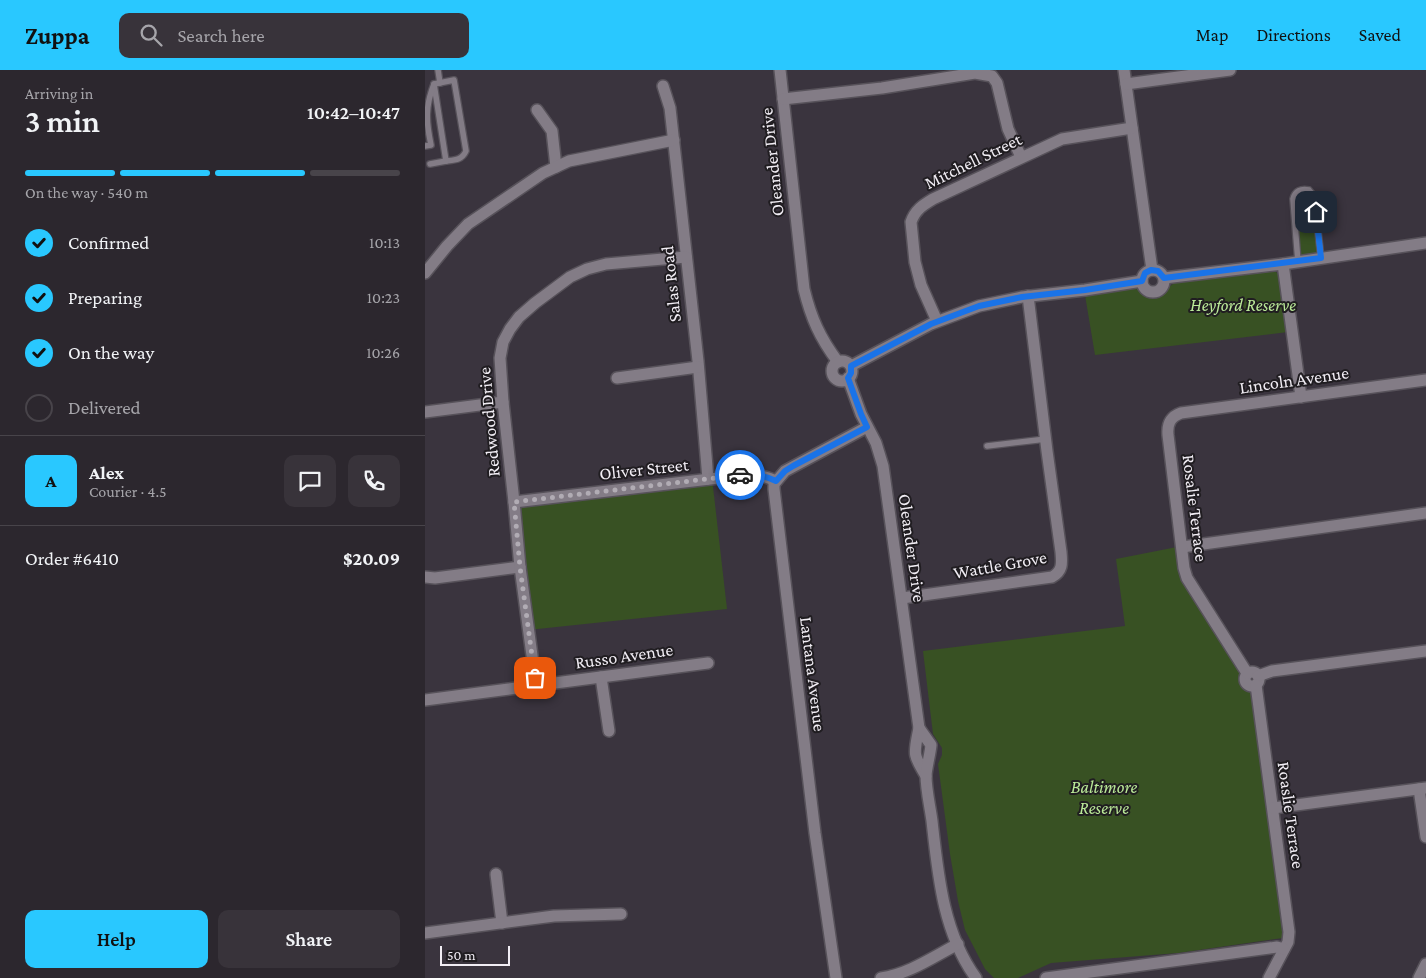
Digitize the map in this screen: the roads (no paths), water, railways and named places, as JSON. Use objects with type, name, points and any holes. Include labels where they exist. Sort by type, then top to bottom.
[{"type":"street","name":"Oleander Drive","points":[[780,70],[804,289],[815,326],[838,362]]},
{"type":"street","points":[[1124,70],[1151,270]]},
{"type":"street","points":[[1126,84],[1230,70]]},
{"type":"street","points":[[783,98],[882,88],[975,73],[988,75],[997,83],[1008,129],[1021,157]]},
{"type":"street","name":"Salas Road","points":[[663,86],[670,108],[674,140],[708,479]]},
{"type":"street","points":[[537,110],[551,131],[556,167]]},
{"type":"street","name":"Mitchell Street","points":[[937,322],[918,275],[911,228],[913,216],[919,208],[933,198],[1062,138],[1132,128]]},
{"type":"street","points":[[425,273],[468,224],[539,176],[569,161],[674,140]]},
{"type":"street","points":[[1164,278],[1298,262],[1426,243]]},
{"type":"street","name":"Redwood Drive","points":[[536,685],[520,567],[503,402],[500,358],[503,342],[519,316],[535,302],[570,277],[587,269],[606,264],[686,257]]},
{"type":"street","points":[[1283,264],[1301,397]]},
{"type":"street","points":[[1151,270],[1158,271],[1164,278],[1163,286],[1157,292],[1145,289],[1142,281],[1145,273],[1151,270]]},
{"type":"street","points":[[851,366],[937,322],[979,306],[1028,296],[1142,281]]},
{"type":"street","name":"Wattle Grove","points":[[902,598],[1052,577],[1061,568],[1062,562],[1028,296]]},
{"type":"street","points":[[844,361],[851,366],[851,373],[848,378],[840,380],[834,376],[833,368],[838,362],[844,361]]},
{"type":"street","points":[[617,378],[698,367]]},
{"type":"street","name":"Oleander Drive","points":[[848,378],[861,414],[876,443],[883,466],[919,728],[915,754],[916,760],[926,776],[941,891],[946,914],[964,959],[976,978]]},
{"type":"street","name":"Lincoln Avenue","points":[[1170,420],[1173,416],[1181,413],[1426,380]]},
{"type":"street","points":[[425,412],[503,402]]},
{"type":"street","name":"Rosalie Terrace","points":[[1170,420],[1167,436],[1184,568],[1187,578],[1254,678]]},
{"type":"street","points":[[776,481],[785,471],[793,466],[867,427]]},
{"type":"street","name":"Oliver Street","points":[[514,502],[755,474],[776,481]]},
{"type":"street","name":"Lantana Avenue","points":[[776,481],[774,489],[776,514],[815,834],[836,978]]},
{"type":"street","points":[[1182,548],[1426,513]]},
{"type":"street","points":[[425,577],[435,578],[520,567]]},
{"type":"street","points":[[1254,678],[1272,671],[1426,650]]},
{"type":"street","name":"Russo Avenue","points":[[425,700],[708,663]]},
{"type":"street","points":[[601,677],[609,731]]},
{"type":"street","name":"Roaslie Terrace","points":[[1254,678],[1289,932],[1288,942],[1284,949]]},
{"type":"street","points":[[1273,808],[1422,788],[1426,838]]},
{"type":"street","points":[[496,874],[502,923]]},
{"type":"street","points":[[425,933],[554,916],[621,914]]},
{"type":"street","points":[[881,978],[914,968],[958,944]]},
{"type":"street","points":[[1046,978],[1118,973],[1277,947],[1284,949],[1269,978]]},
{"type":"street","points":[[1419,978],[1426,964]]},
{"type":"lane","points":[[438,70],[437,83],[446,161]]},
{"type":"lane","points":[[425,146],[431,145],[426,120],[426,102],[437,83],[454,80],[466,151],[464,156],[458,160],[430,164]]},
{"type":"lane","points":[[1298,262],[1293,199],[1302,188],[1309,190],[1314,196],[1321,258]]},
{"type":"lane","points":[[987,446],[1045,439]]},
{"type":"park label","name":"Heyford Reserve","points":[[1243,305]]},
{"type":"park label","name":"Baltimore Reserve","points":[[1104,798]]}]
